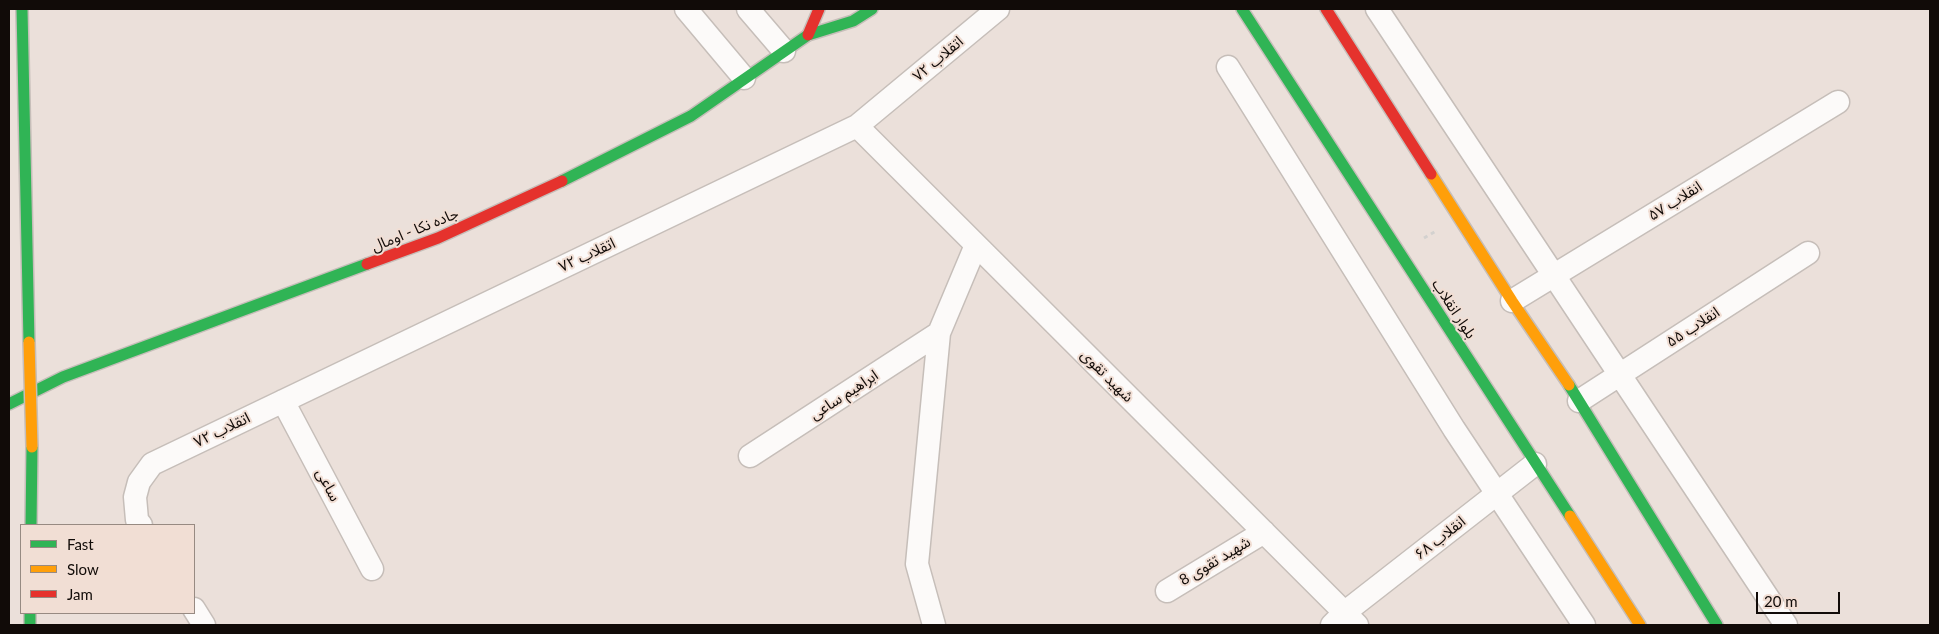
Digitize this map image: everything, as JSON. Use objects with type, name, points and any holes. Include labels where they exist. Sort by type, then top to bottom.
[{"type":"main road","points":[[22,9],[32,447],[31,524]]},
{"type":"main road","points":[[808,35],[819,9]]},
{"type":"main road","name":"جاده نکا - اومال","points":[[9,404],[63,377],[438,238],[580,174],[691,116],[808,35],[853,21],[872,9]]},
{"type":"main road","name":"بلوار انقلاب","points":[[1242,9],[1640,625]]},
{"type":"main road","points":[[1326,9],[1512,301],[1579,401],[1717,625]]},
{"type":"street","points":[[686,9],[744,78]]},
{"type":"street","points":[[748,9],[784,51]]},
{"type":"street","name":"اتقلاب ۷۲","points":[[140,524],[137,520],[135,497],[139,482],[152,464],[858,126],[998,9]]},
{"type":"street","points":[[1377,9],[1786,625]]},
{"type":"street","points":[[1228,67],[1454,429],[1584,625]]},
{"type":"street","name":"انقلاب ۵۷","points":[[1512,301],[1838,102]]},
{"type":"street","name":"شهید تقوی","points":[[858,126],[1264,532],[1344,621]]},
{"type":"street","points":[[934,625],[917,564],[939,334],[976,245]]},
{"type":"street","name":"انقلاب ۵۵","points":[[1579,401],[1808,253]]},
{"type":"street","name":"ابراهیم ساعی","points":[[750,456],[939,334]]},
{"type":"street","name":"ساعی","points":[[283,401],[372,569]]},
{"type":"street","name":"انقلاب ۶۸","points":[[1344,621],[1535,464]]},
{"type":"street","name":"شهید تقوی 8","points":[[1167,590],[1264,532]]},
{"type":"street","points":[[195,611],[204,625]]},
{"type":"path","points":[[1400,254],[1459,217]]},
{"type":"traffic: fast","points":[[22,9],[29,342]]},
{"type":"traffic: fast","points":[[562,181],[691,116],[808,35],[853,21],[872,9]]},
{"type":"traffic: fast","points":[[1242,9],[1570,516]]},
{"type":"traffic: fast","points":[[9,404],[63,377],[367,264]]},
{"type":"traffic: fast","points":[[1569,385],[1717,625]]},
{"type":"traffic: fast","points":[[31,524],[32,447]]},
{"type":"traffic: fast","points":[[30,614],[30,625]]},
{"type":"traffic: slow","points":[[1431,174],[1512,301],[1569,385]]},
{"type":"traffic: slow","points":[[29,342],[32,447]]},
{"type":"traffic: slow","points":[[1570,516],[1640,625]]},
{"type":"traffic: jam","points":[[808,35],[819,9]]},
{"type":"traffic: jam","points":[[1326,9],[1431,174]]},
{"type":"traffic: jam","points":[[367,264],[438,238],[562,181]]}]
